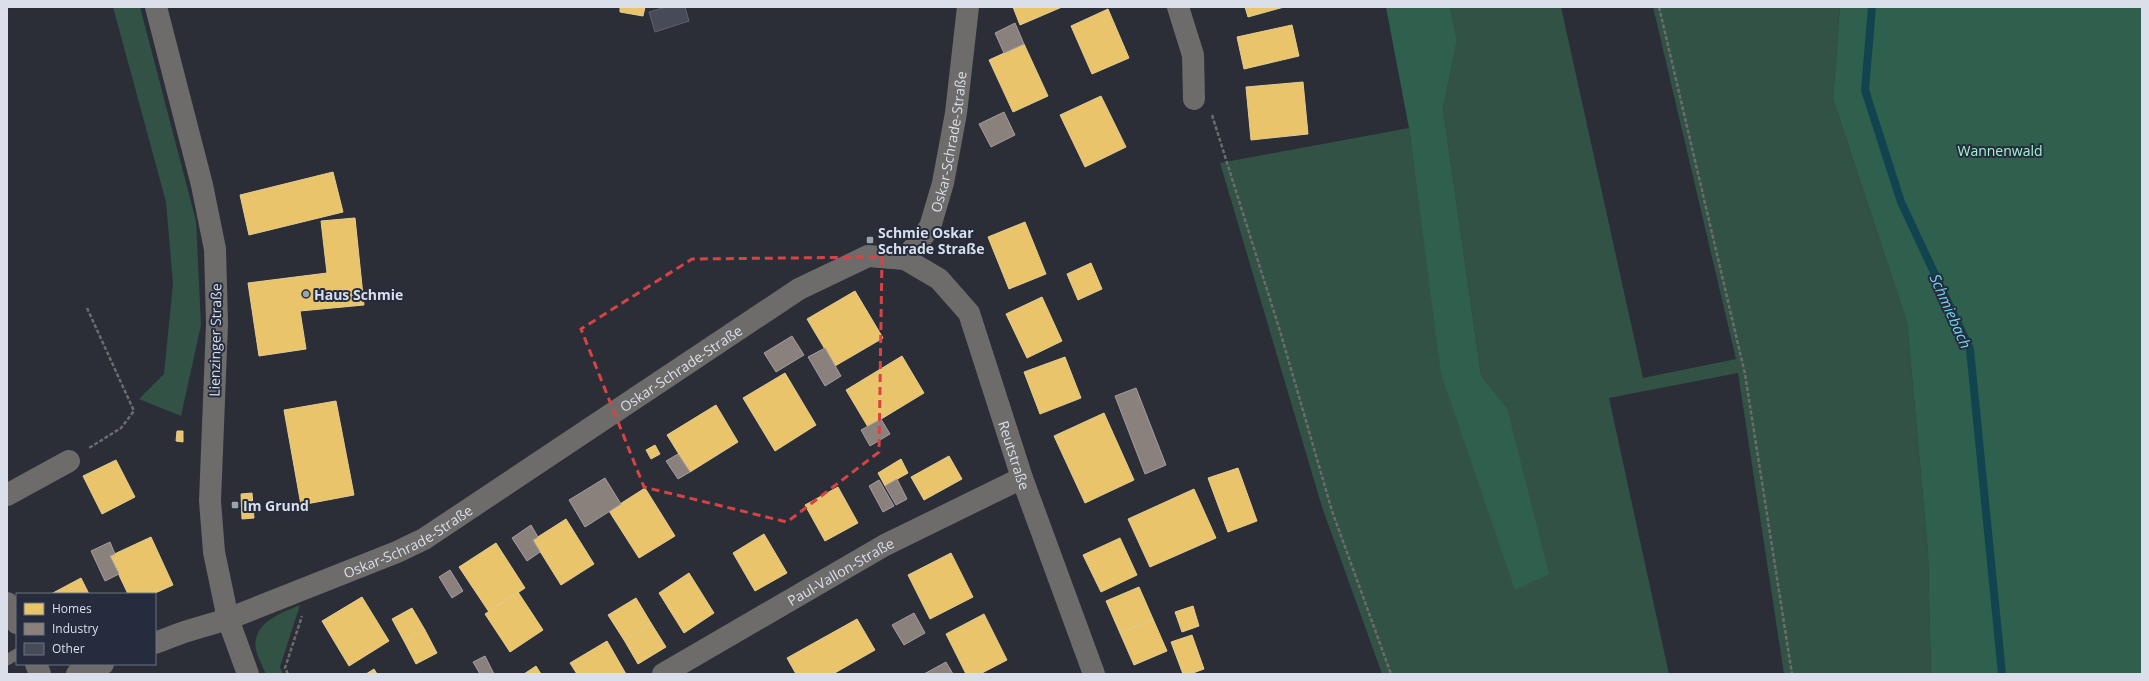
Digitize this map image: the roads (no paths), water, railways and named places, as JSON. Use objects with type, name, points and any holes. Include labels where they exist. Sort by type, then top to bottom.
[{"type":"street","name":"Lienzinger Straße","points":[[156,7],[202,185],[215,249],[218,324],[210,501],[214,552],[228,619],[248,674]]},
{"type":"street","name":"Oskar-Schrade-Straße","points":[[228,619],[424,540],[799,289],[868,256],[905,259],[930,227],[944,183],[956,113],[968,7]]},
{"type":"street","points":[[1178,7],[1193,55],[1194,99]]},
{"type":"street","name":"Reutstraße","points":[[905,259],[939,279],[969,313],[1022,478],[1094,674]]},
{"type":"street","points":[[7,495],[69,461]]},
{"type":"street","name":"Paul-Vallon-Straße","points":[[664,674],[885,545],[1022,478]]},
{"type":"street","points":[[7,603],[16,622]]},
{"type":"street","points":[[156,643],[184,632],[228,619]]},
{"type":"street","points":[[77,674],[100,665]]},
{"type":"lane","points":[[7,660],[16,655]]},
{"type":"waterway","name":"Schmiebach","points":[[1872,7],[1865,90],[1901,202],[1970,349],[2002,674]]},
{"type":"place","name":"Schmie Oskar Schrade Straße","points":[[870,240]]},
{"type":"place","name":"Haus Schmie","points":[[306,294]]},
{"type":"place","name":"Im Grund","points":[[235,505]]},
{"type":"park label","name":"Wannenwald","points":[[2000,150]]}]
